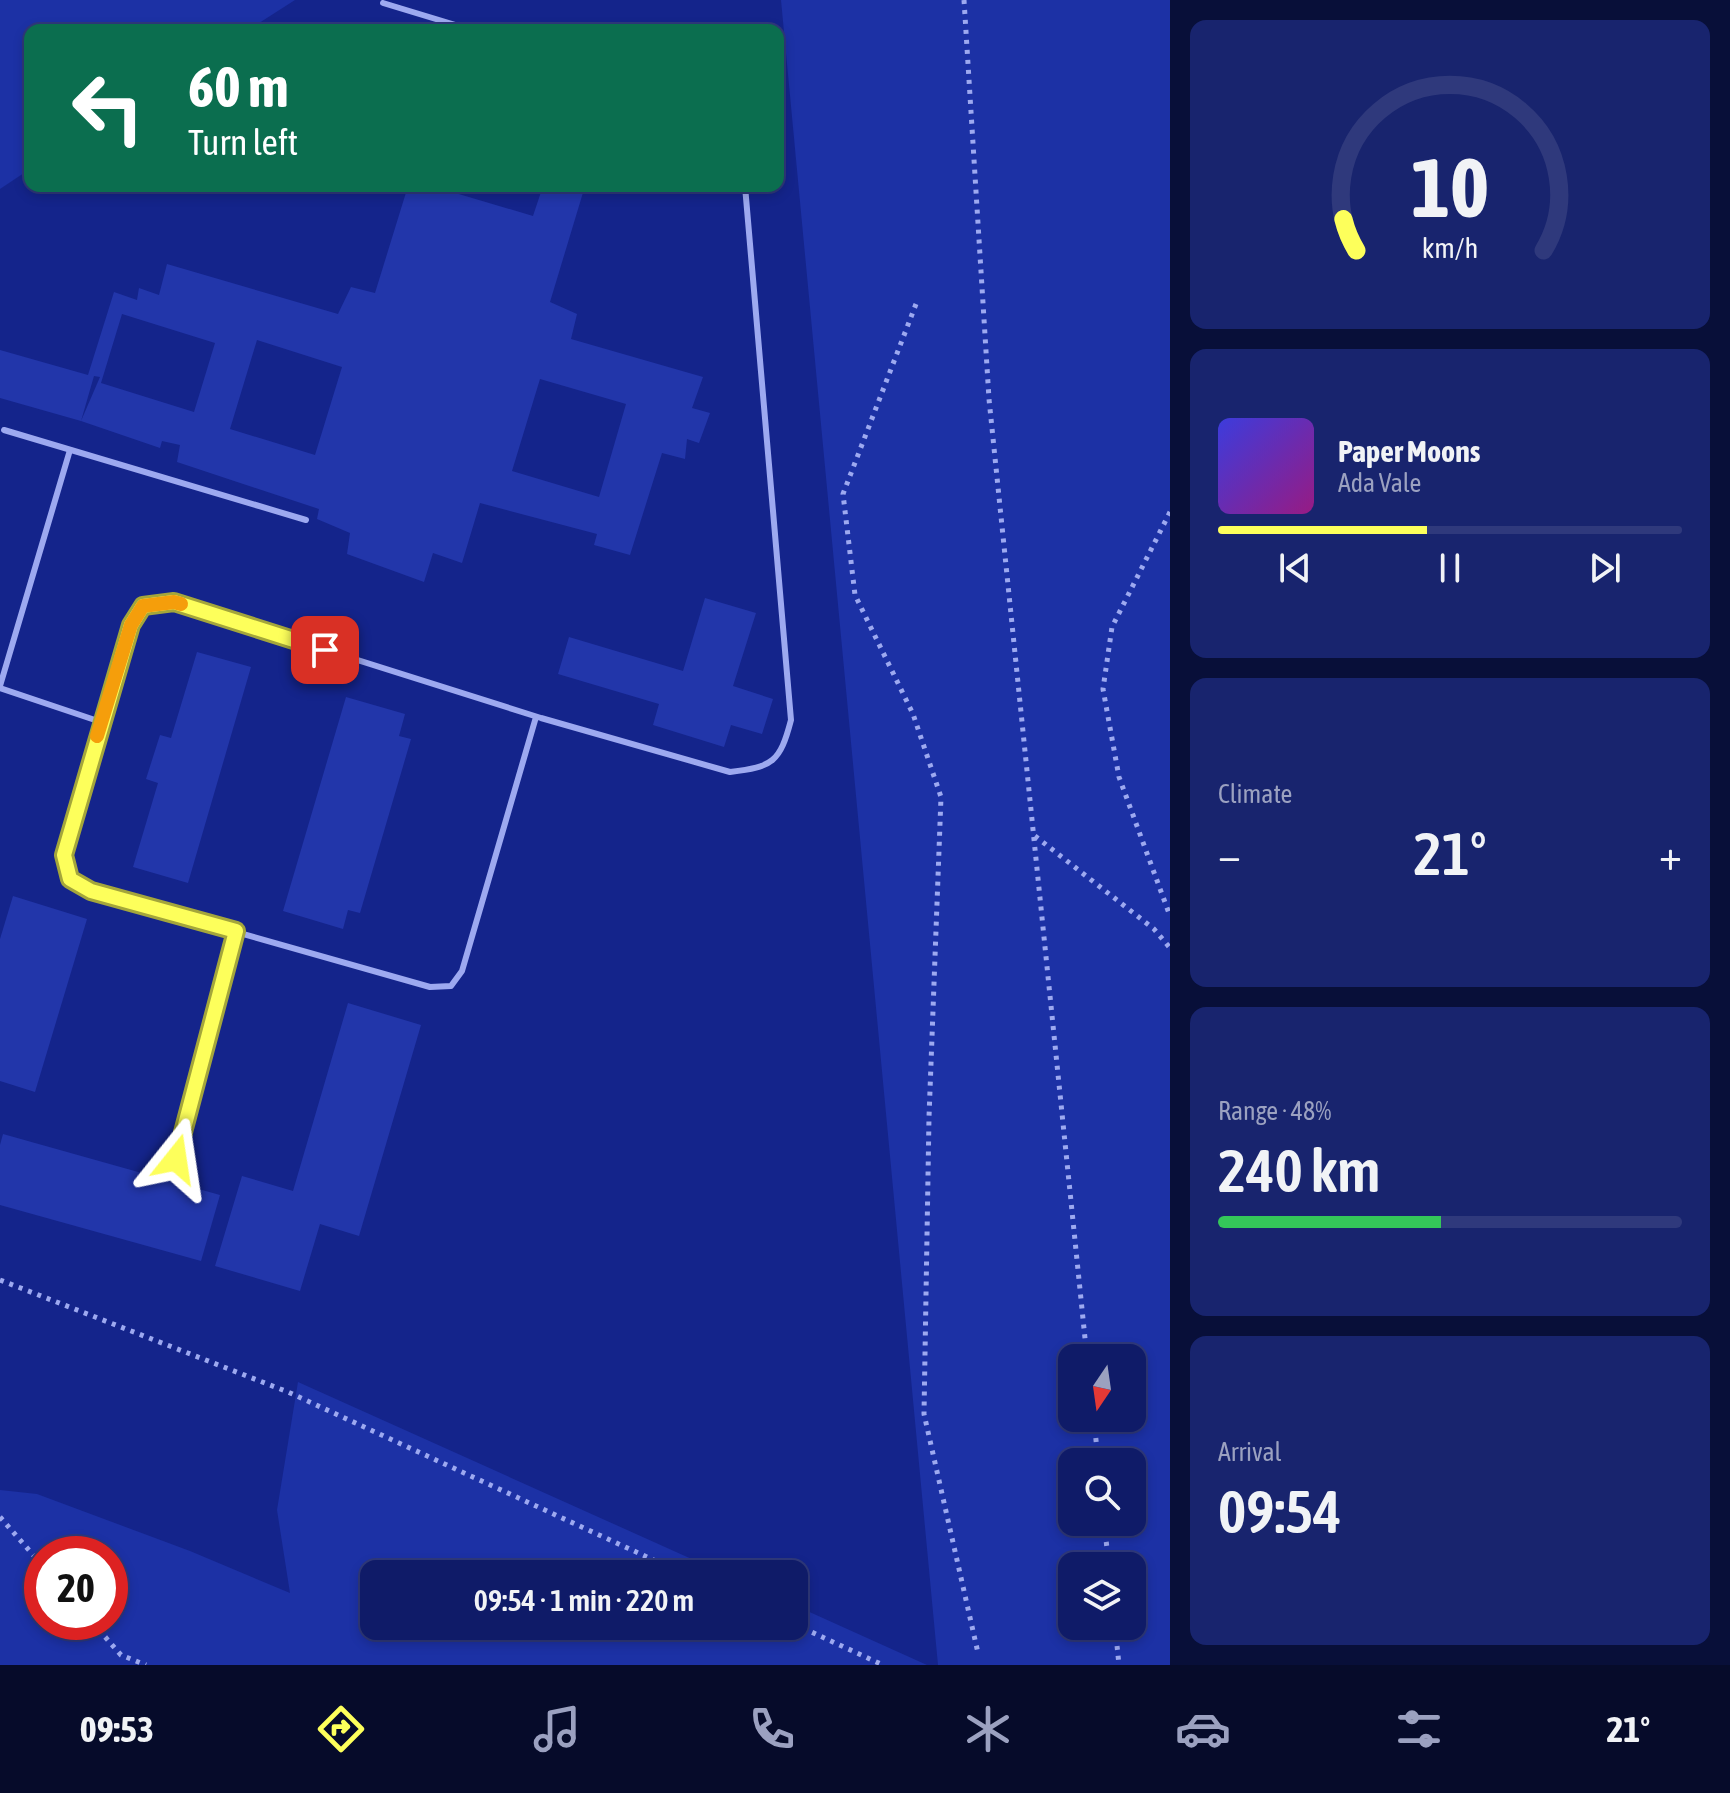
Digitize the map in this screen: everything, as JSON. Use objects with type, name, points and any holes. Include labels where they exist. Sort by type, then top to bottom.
[{"type":"lane","points":[[383,3],[452,24]]},
{"type":"lane","points":[[536,717],[462,971],[451,986],[430,987],[91,891],[70,879],[64,855],[131,625],[143,606],[174,602],[536,717],[730,772],[761,768],[783,750],[791,720],[746,192]]},
{"type":"lane","points":[[4,430],[306,520]]},
{"type":"lane","points":[[70,450],[0,687],[101,722]]},
{"type":"lane","points":[[176,1159],[236,931]]},
{"type":"path","points":[[964,0],[989,399],[1086,1344]]},
{"type":"path","points":[[916,304],[843,494],[855,595],[913,714],[941,797],[929,1117],[924,1414],[978,1653]]},
{"type":"path","points":[[1170,512],[1112,627],[1103,689],[1119,777],[1170,916]]},
{"type":"path","points":[[1034,835],[1154,929],[1170,948]]},
{"type":"path","points":[[0,1280],[288,1392],[654,1560]]},
{"type":"path","points":[[0,1517],[24,1544]]},
{"type":"path","points":[[808,1630],[883,1665]]},
{"type":"path","points":[[108,1640],[121,1655],[146,1665]]},
{"type":"path","points":[[1116,1640],[1119,1665]]},
{"type":"shaded area","points":[[0,0],[295,0],[257,24],[24,24],[24,173],[0,189]]},
{"type":"shaded area","points":[[781,0],[1170,0],[1170,1665],[938,1665]]},
{"type":"shaded area","points":[[298,1382],[694,1560],[360,1560],[360,1640],[808,1640],[808,1611],[927,1665],[0,1665],[0,1490],[37,1494],[190,1551],[290,1593],[277,1510]]},
{"type":"building","points":[[406,192],[452,192],[533,216],[541,192],[583,192],[550,302],[577,314],[571,339],[703,377],[692,408],[710,413],[699,443],[687,439],[685,459],[662,453],[630,555],[594,545],[597,534],[480,503],[462,563],[433,553],[424,582],[347,554],[350,533],[317,519],[319,509],[177,462],[180,445],[162,441],[160,448],[0,398],[0,350],[88,375],[114,292],[137,300],[139,288],[159,295],[167,264],[338,314],[351,287],[375,293]],"holes":[[[122,314],[215,343],[194,412],[101,383]],[[257,340],[342,367],[315,455],[230,429]],[[94,376],[100,377],[81,421]],[[540,379],[626,404],[599,497],[512,471]]]},
{"type":"building","points":[[705,598],[756,613],[733,686],[773,699],[762,734],[731,725],[724,747],[653,725],[659,704],[558,674],[569,637],[683,671]]},
{"type":"building","points":[[197,652],[251,667],[188,883],[133,867],[158,783],[146,779],[160,735],[171,738]]},
{"type":"building","points":[[346,697],[405,714],[399,736],[411,739],[360,913],[348,910],[343,929],[283,911]]},
{"type":"building","points":[[13,896],[87,919],[35,1092],[0,1081],[0,939]]},
{"type":"building","points":[[348,1003],[421,1025],[359,1236],[320,1224],[300,1291],[215,1266],[242,1176],[293,1191]]},
{"type":"building","points":[[3,1134],[220,1195],[201,1261],[0,1205],[0,1145]]},
{"type":"slow traffic","points":[[97,736],[131,625],[143,606],[181,604]]},
{"type":"route","points":[[176,1159],[236,931],[91,891],[70,879],[64,855],[101,722],[131,625],[143,606],[174,602],[325,650]]}]
